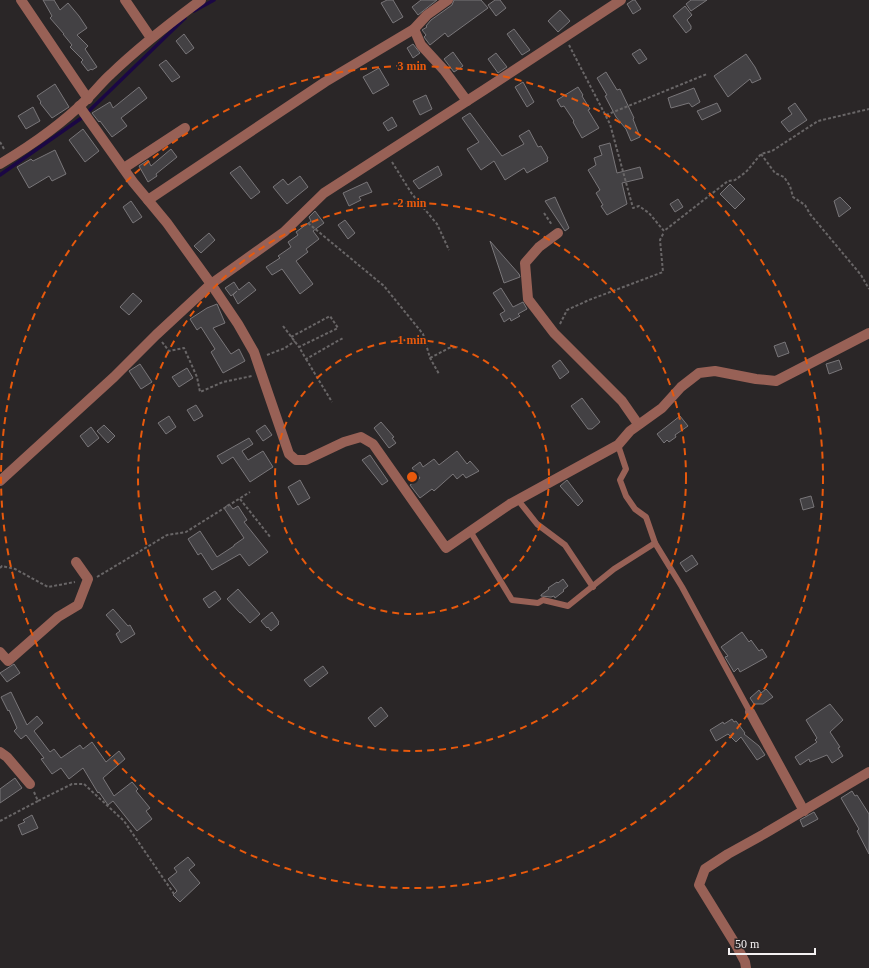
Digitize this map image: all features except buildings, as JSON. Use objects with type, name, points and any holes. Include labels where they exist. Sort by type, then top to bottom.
[{"type":"street","points":[[21,0],[88,99]]},
{"type":"street","points":[[125,0],[151,38]]},
{"type":"street","points":[[0,164],[28,147],[63,121],[88,99],[111,74],[151,38],[201,0]]},
{"type":"street","points":[[148,200],[325,82],[414,28],[426,15],[448,0]]},
{"type":"street","points":[[0,481],[108,382],[211,284],[284,232],[324,192],[467,101],[621,0]]},
{"type":"street","points":[[414,28],[421,44],[444,70],[467,101]]},
{"type":"street","points":[[79,106],[211,284],[238,324],[254,352],[289,454],[296,460],[306,460],[344,442],[361,437],[373,444],[446,548],[518,500],[618,445],[638,424],[662,408],[681,387],[699,373],[715,371],[756,379],[776,381],[869,333]]},
{"type":"street","points":[[124,168],[186,128]]},
{"type":"street","points":[[558,233],[539,247],[525,263],[528,299],[554,333],[622,401],[638,424]]},
{"type":"street","points":[[0,652],[8,661],[58,617],[78,605],[88,579],[76,562]]},
{"type":"street","points":[[750,712],[804,811]]},
{"type":"street","points":[[0,752],[7,757],[30,784]]},
{"type":"street","points":[[746,968],[745,962],[736,945],[699,885],[705,869],[728,854],[869,772]]},
{"type":"lane","points":[[618,445],[626,469],[620,480],[626,496],[635,509],[646,517],[655,543],[682,587],[750,712]]},
{"type":"lane","points":[[518,500],[537,524],[565,545],[593,587]]},
{"type":"lane","points":[[470,531],[512,600],[538,603],[543,600],[568,606],[614,569],[655,543]]},
{"type":"path","points":[[565,37],[610,124],[633,208],[639,206],[649,213],[664,231]]},
{"type":"path","points":[[606,115],[707,74]]},
{"type":"path","points":[[554,333],[567,310],[662,272],[660,240],[664,231],[728,181],[735,180],[746,172],[761,154],[772,151],[818,121],[869,109]]},
{"type":"path","points":[[386,152],[412,194],[437,224],[449,250]]},
{"type":"path","points":[[761,154],[775,173],[784,177],[790,186],[793,197],[805,205],[810,214],[861,275],[869,289]]},
{"type":"path","points":[[544,213],[548,221],[558,233]]},
{"type":"path","points":[[299,216],[384,286],[423,334],[430,358],[439,374]]},
{"type":"path","points":[[291,337],[330,316],[338,328],[299,347]]},
{"type":"path","points":[[283,326],[299,347],[332,402]]},
{"type":"path","points":[[156,335],[169,351],[184,348],[197,377],[200,392],[223,382],[261,374]]},
{"type":"path","points":[[306,359],[343,338]]},
{"type":"path","points":[[256,359],[284,348],[294,341]]},
{"type":"path","points":[[430,358],[450,348],[458,347]]},
{"type":"path","points":[[0,568],[2,566],[16,569],[48,587],[99,577],[167,535],[186,532],[250,492]]},
{"type":"path","points":[[240,499],[270,538]]},
{"type":"path","points":[[30,784],[38,801]]},
{"type":"path","points":[[0,821],[72,784],[84,784],[124,822],[174,894]]},
{"type":"waterway","points":[[194,11],[214,0]]},
{"type":"waterway","points":[[90,110],[185,18]]},
{"type":"waterway","points":[[0,175],[83,117]]}]
